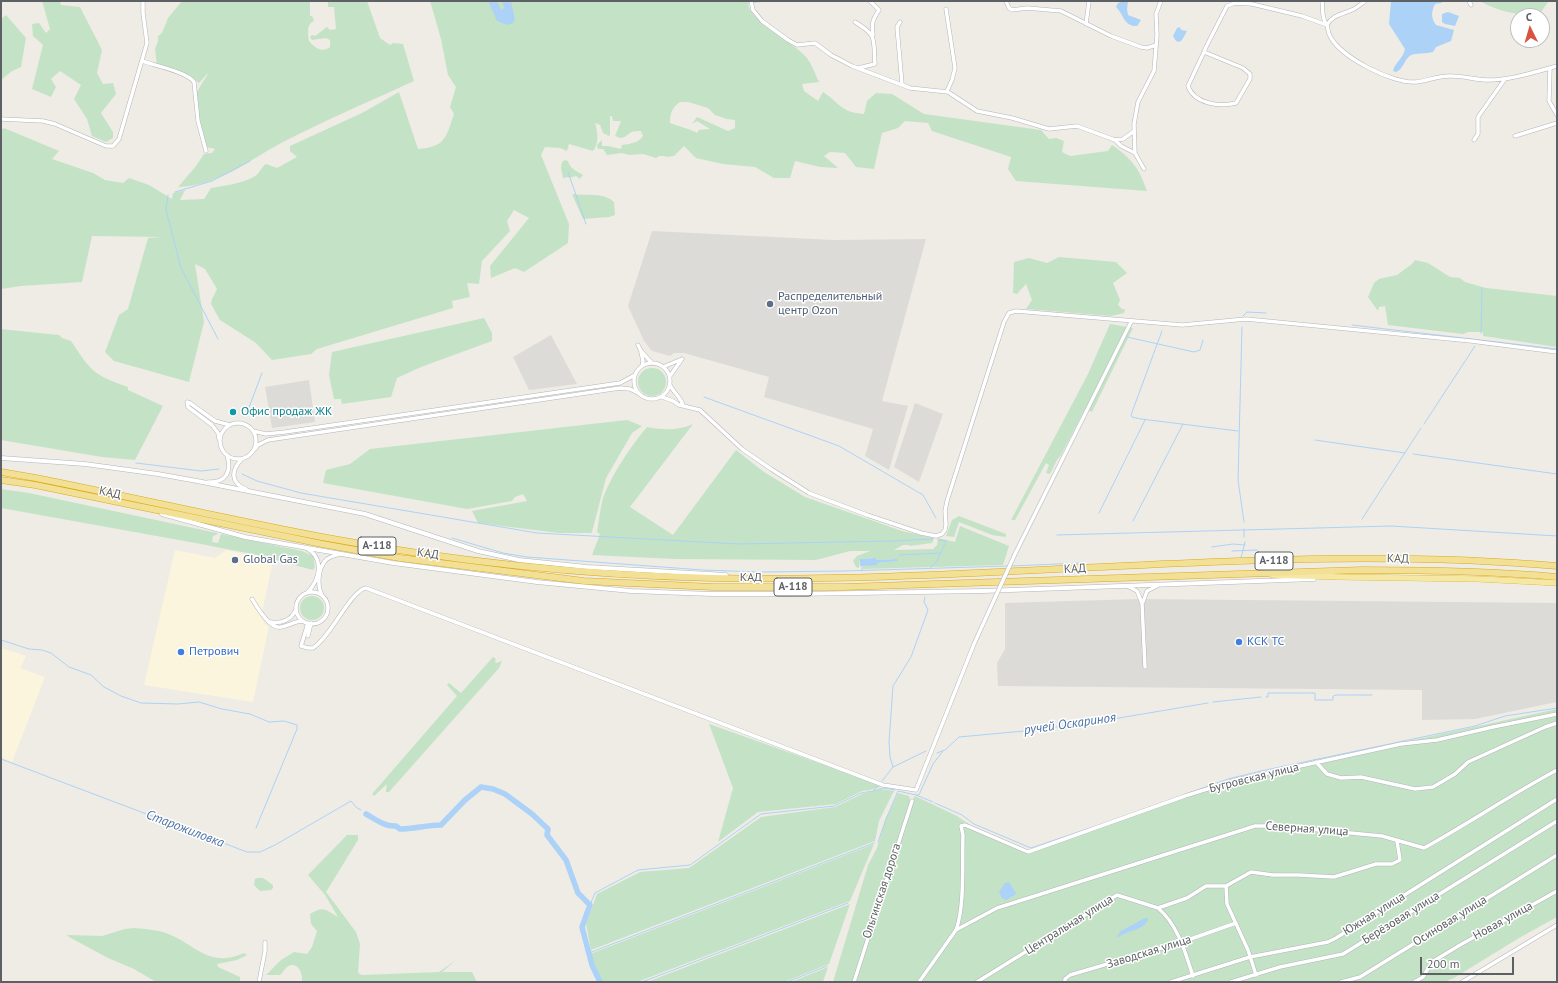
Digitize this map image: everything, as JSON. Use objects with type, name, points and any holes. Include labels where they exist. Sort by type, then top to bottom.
[{"type":"highway","name":"КАД","points":[[1,472],[44,479],[322,537],[489,562],[585,572],[711,578],[851,578],[1206,563],[1361,559],[1442,559],[1557,566]]},
{"type":"highway","name":"КАД","points":[[1,480],[35,485],[322,544],[400,558],[590,581],[714,588],[837,587],[1362,570],[1442,571],[1523,574],[1557,577]]},
{"type":"highway","points":[[1254,573],[1282,576],[1478,579],[1557,583]]},
{"type":"street","points":[[1,119],[43,121],[55,124],[106,146],[113,146],[119,139],[147,43],[143,1]]},
{"type":"street","points":[[751,1],[753,10],[762,21],[794,44],[801,45],[815,43],[831,55],[857,68],[910,88],[947,91],[977,111],[1012,118],[1049,129],[1077,126],[1115,140],[1120,146],[1135,153]]},
{"type":"street","points":[[857,68],[875,64],[872,23],[879,10],[870,1]]},
{"type":"street","points":[[1006,1],[1012,10],[1027,8],[1061,11],[1086,24],[1141,47],[1148,48],[1156,45]]},
{"type":"street","points":[[1086,24],[1089,1]]},
{"type":"street","points":[[1144,169],[1135,153],[1134,131],[1136,110],[1138,102],[1154,71],[1157,27],[1156,14],[1161,1]]},
{"type":"street","points":[[1322,1],[1324,20],[1327,25],[1329,36],[1341,50],[1380,74],[1390,78],[1416,82],[1441,76],[1489,80],[1505,79],[1557,66]]},
{"type":"street","points":[[1327,25],[1335,16],[1356,8],[1365,1]]},
{"type":"street","points":[[1469,1],[1471,5]]},
{"type":"street","points":[[1204,52],[1243,68],[1250,74],[1250,79],[1236,103],[1228,105],[1200,100],[1190,93],[1188,86],[1204,52],[1227,6],[1235,3],[1252,4],[1302,16],[1327,25]]},
{"type":"street","points":[[946,9],[955,68],[947,91]]},
{"type":"street","points":[[855,22],[869,30],[873,36]]},
{"type":"street","points":[[900,22],[897,27],[902,84]]},
{"type":"street","points":[[142,61],[178,72],[192,79],[194,82],[198,121],[206,151]]},
{"type":"street","points":[[1550,68],[1549,101],[1557,115]]},
{"type":"street","points":[[1474,140],[1478,134],[1478,117],[1505,79]]},
{"type":"street","points":[[1515,136],[1557,122]]},
{"type":"street","points":[[1115,140],[1125,138],[1134,131]]},
{"type":"street","points":[[662,397],[673,401],[678,405],[700,410],[742,449],[770,470],[809,493],[867,515],[921,533],[936,536],[942,534],[945,530],[945,511],[947,501],[1004,322],[1009,313],[1025,311],[1131,322],[1182,325],[1246,319],[1466,341],[1557,352]]},
{"type":"street","points":[[310,623],[301,646],[312,648],[335,624],[352,598],[361,589],[366,588],[883,785],[916,790],[974,644],[1015,554],[1131,322]]},
{"type":"street","points":[[254,431],[266,434],[329,426],[620,383],[635,375],[642,366],[643,361],[638,345]]},
{"type":"street","points":[[641,351],[652,363],[663,367],[670,376]]},
{"type":"street","points":[[663,367],[682,359],[670,376],[670,385],[673,392],[682,401],[683,405]]},
{"type":"street","points":[[642,366],[652,363]]},
{"type":"street","points":[[635,375],[634,385],[638,393]]},
{"type":"street","points":[[227,456],[236,460],[242,459],[252,454],[258,445],[268,440],[613,389],[625,388],[638,393],[647,399],[657,399],[662,397],[670,385]]},
{"type":"street","points":[[197,481],[214,482],[224,478],[229,469],[229,462],[221,447],[216,429],[188,407],[187,402],[215,421],[230,425],[240,423],[250,427],[254,431],[256,437],[255,449]]},
{"type":"street","points":[[220,442],[223,432],[230,425]]},
{"type":"street","points":[[1,458],[85,464],[158,474],[365,514],[478,551],[519,560],[759,578]]},
{"type":"street","points":[[242,459],[234,469],[233,478],[238,485],[252,492]]},
{"type":"street","points":[[128,505],[244,536],[305,548],[463,574],[576,587],[712,594],[983,591],[1340,577]]},
{"type":"street","points":[[270,622],[282,622],[292,616],[299,599],[307,593],[315,581],[319,564],[314,553],[305,548]]},
{"type":"street","points":[[252,599],[270,622],[278,628],[295,622],[319,622],[326,616],[327,612],[327,603],[319,589],[319,581],[323,565],[329,558],[340,554]]},
{"type":"street","points":[[1142,604],[1147,591],[1164,584]]},
{"type":"street","points":[[1120,585],[1137,591],[1142,604],[1145,667]]},
{"type":"street","points":[[307,593],[318,593],[322,596]]},
{"type":"street","points":[[296,608],[297,614],[303,621]]},
{"type":"street","points":[[308,636],[310,623]]},
{"type":"street","name":"Бугровская улица","points":[[956,930],[959,921],[961,903],[963,835],[961,826],[965,825],[1028,852],[1185,796],[1236,780],[1401,744],[1437,740],[1557,714]]},
{"type":"street","points":[[1316,762],[1327,774],[1341,778],[1361,778],[1415,789],[1433,787],[1455,774],[1468,762],[1557,723]]},
{"type":"street","name":"Северная улица","points":[[956,930],[997,908],[1255,826],[1278,826],[1362,833],[1382,836],[1424,848],[1522,789],[1557,770]]},
{"type":"street","name":"Южная улица","points":[[1171,982],[1250,957],[1328,942],[1557,799]]},
{"type":"street","name":"Ольгинская дорога","points":[[854,982],[912,801]]},
{"type":"street","name":"Берёзовая улица","points":[[1231,982],[1280,967],[1343,954],[1557,821]]},
{"type":"street","points":[[1193,976],[1182,942],[1172,923],[1158,908],[1187,898],[1206,886],[1226,886],[1251,872],[1273,875],[1299,874],[1334,877],[1376,864],[1392,864],[1400,860],[1397,841]]},
{"type":"street","name":"Осиновая улица","points":[[1341,982],[1360,977],[1557,855]]},
{"type":"street","points":[[1226,886],[1227,904],[1250,957],[1256,975]]},
{"type":"street","name":"Новая улица","points":[[1414,982],[1423,977],[1432,962],[1557,891]]},
{"type":"street","name":"Центральная улица","points":[[977,982],[1117,895],[1158,908]]},
{"type":"street","name":"Заводская улица","points":[[1065,982],[1065,979],[1070,975],[1182,942],[1236,923]]},
{"type":"street","points":[[1462,982],[1557,925]]},
{"type":"street","points":[[919,982],[956,930]]},
{"type":"street","points":[[259,982],[265,951],[265,942]]},
{"type":"shaded area","points":[[652,231],[834,240],[926,239],[882,401],[908,406],[889,470],[865,456],[873,429],[764,397],[769,377],[684,353],[674,353],[670,356],[652,351],[644,341],[628,306]]},
{"type":"shaded area","points":[[551,335],[577,384],[529,390],[513,357]]},
{"type":"shaded area","points":[[309,380],[315,422],[272,428],[265,387]]},
{"type":"shaded area","points":[[915,403],[943,414],[919,482],[894,467]]},
{"type":"shaded area","points":[[175,550],[215,558],[226,550],[273,561],[261,617],[266,625],[269,626],[253,702],[144,685]]},
{"type":"shaded area","points":[[1138,599],[1557,603],[1557,702],[1475,719],[1422,720],[1422,690],[998,686],[997,663],[1005,649],[1005,603]]},
{"type":"shaded area","points":[[1,648],[26,656],[20,668],[45,677],[12,762],[1,757]]},
{"type":"green space","points":[[42,1],[60,1],[61,5],[80,7],[102,50],[97,73],[103,84],[113,83],[116,94],[101,113],[113,132],[113,138],[106,142],[92,136],[87,119],[74,99],[81,85],[60,71],[51,79],[56,87],[51,97],[32,89],[43,45],[33,36],[32,24],[39,23],[46,33],[50,29]]},
{"type":"green space","points":[[182,1],[310,1],[310,16],[312,16],[314,21],[311,22],[309,27],[309,41],[316,48],[324,50],[330,47],[330,40],[326,38],[312,40],[310,37],[312,35],[315,36],[327,27],[330,30],[336,29],[334,7],[328,7],[328,1],[367,1],[380,38],[390,45],[393,43],[403,44],[414,81],[299,134],[220,177],[193,186],[178,187],[204,154],[212,153],[215,149],[207,147],[201,128],[195,95],[209,72],[199,83],[190,76],[157,66],[155,49],[158,36],[162,33],[168,18]]},
{"type":"green space","points":[[430,1],[769,1],[748,4],[756,18],[798,50],[809,61],[819,82],[802,84],[804,91],[818,101],[823,92],[841,107],[856,113],[864,114],[867,101],[876,93],[892,94],[924,114],[1041,130],[1049,139],[1056,138],[1064,141],[1062,152],[1070,156],[1108,151],[1112,145],[1125,155],[1138,170],[1147,191],[1016,181],[1008,169],[1011,157],[932,131],[928,123],[905,121],[898,128],[882,133],[874,169],[856,167],[845,153],[830,152],[824,156],[838,168],[820,167],[795,161],[790,178],[774,178],[755,167],[723,164],[696,158],[684,146],[674,156],[667,157],[659,156],[656,158],[643,154],[629,155],[622,153],[607,155],[603,149],[598,149],[597,145],[602,140],[602,146],[621,149],[622,145],[636,142],[643,136],[641,131],[630,133],[622,138],[615,136],[621,121],[613,121],[612,116],[610,116],[609,136],[603,133],[600,125],[595,123],[597,138],[593,151],[569,144],[567,151],[560,148],[545,147],[541,155],[569,224],[568,243],[524,272],[515,268],[491,278],[490,266],[529,218],[514,210],[507,221],[510,231],[482,261],[479,284],[467,283],[470,297],[452,301],[453,308],[317,349],[311,354],[272,360],[256,343],[220,320],[211,304],[217,289],[205,269],[195,264],[204,322],[189,382],[114,361],[105,352],[119,315],[128,309],[148,238],[161,237],[92,236],[82,282],[21,286],[1,289],[1,130],[4,128],[59,151],[52,159],[93,173],[105,180],[123,183],[129,178],[149,185],[172,199],[173,193],[185,190],[180,200],[204,199],[211,188],[246,181],[257,175],[266,164],[277,168],[297,157],[290,151],[290,146],[362,113],[399,92],[418,149],[434,146],[439,143],[446,135],[454,114],[450,107],[456,87],[448,75],[441,39]],"holes":[[[680,102],[688,102],[708,108],[715,115],[735,120],[735,128],[728,131],[697,117],[692,124],[697,121],[710,129],[699,130],[697,133],[670,123],[673,108]]]},
{"type":"green space","points":[[1480,1],[1549,1],[1544,8],[1510,8],[1510,12]]},
{"type":"green space","points":[[6,15],[26,38],[21,67],[12,71],[1,80],[1,19]]},
{"type":"green space","points":[[565,160],[568,161],[572,168],[583,175],[580,179],[576,176],[563,178],[561,168],[562,162]]},
{"type":"green space","points":[[572,194],[600,196],[610,199],[614,202],[615,215],[609,217],[583,219]]},
{"type":"green space","points":[[1059,257],[1116,262],[1127,273],[1113,283],[1120,300],[1118,305],[1122,309],[1125,309],[1124,313],[1111,316],[1026,309],[1032,300],[1026,284],[1017,294],[1013,293],[1014,262],[1029,258],[1047,263]]},
{"type":"green space","points":[[1415,260],[1428,263],[1450,277],[1460,278],[1465,282],[1486,288],[1557,296],[1557,347],[1483,336],[1483,332],[1468,332],[1463,334],[1388,325],[1385,306],[1379,307],[1378,311],[1368,297],[1374,283],[1379,279],[1397,275]]},
{"type":"green space","points":[[484,318],[492,333],[492,341],[421,367],[397,378],[391,397],[342,404],[341,399],[334,399],[329,375],[332,352]]},
{"type":"green space","points":[[1110,324],[1133,328],[1092,412],[1085,409],[1050,474],[1046,473],[1049,465],[1046,463],[1015,520],[1011,520],[1088,374]]},
{"type":"green space","points":[[1,329],[59,335],[62,338],[71,341],[83,359],[94,371],[107,379],[128,387],[128,390],[163,406],[135,460],[102,457],[1,440]]},
{"type":"green space","points":[[652,368],[662,372],[666,382],[662,392],[652,396],[642,392],[638,382],[642,372]]},
{"type":"green space","points":[[627,420],[642,426],[632,433],[606,478],[591,533],[559,533],[478,523],[472,511],[527,501],[523,494],[515,497],[512,501],[467,509],[323,483],[326,470],[350,464],[370,449]]},
{"type":"green space","points":[[693,424],[630,507],[673,535],[736,450],[764,472],[805,497],[902,531],[934,538],[932,543],[910,546],[903,545],[894,550],[933,549],[937,545],[938,538],[955,542],[960,526],[1009,546],[1003,565],[863,569],[863,565],[877,565],[877,563],[897,561],[897,559],[877,560],[876,558],[860,559],[859,568],[856,567],[853,561],[857,556],[870,551],[850,551],[816,560],[675,559],[592,555],[600,534],[597,532],[603,498],[628,451],[647,427],[670,429],[682,428]]},
{"type":"green space","points":[[1,489],[29,493],[217,533],[218,534],[213,536],[212,542],[218,543],[221,534],[302,551],[313,556],[315,567],[313,570],[257,555],[1,508]]},
{"type":"green space","points":[[959,516],[1006,534],[1006,537],[992,535],[959,522],[954,537],[946,536],[952,520]]},
{"type":"green space","points":[[312,596],[320,600],[324,608],[320,616],[312,620],[304,616],[300,608],[304,600]]},
{"type":"green space","points":[[493,657],[496,659],[496,663],[502,661],[499,668],[389,792],[386,792],[387,784],[374,796],[372,794],[457,696],[447,685],[449,683],[461,693]]},
{"type":"green space","points":[[1557,709],[1557,917],[1519,938],[1454,978],[1444,982],[833,982],[868,865],[877,848],[885,820],[898,793],[909,796],[910,800],[912,801],[915,796],[957,816],[973,827],[1028,851],[1229,780]]},
{"type":"green space","points":[[709,724],[884,786],[862,791],[836,804],[758,812],[718,842],[733,788]]},
{"type":"green space","points":[[881,789],[894,791],[879,821],[875,841],[591,950],[586,924],[597,894],[640,872],[689,868],[761,817],[835,807],[862,794]]},
{"type":"green space","points":[[347,835],[358,835],[358,840],[326,892],[356,932],[360,944],[358,973],[362,975],[439,972],[456,960],[442,972],[472,972],[477,982],[302,982],[301,972],[294,965],[287,967],[280,975],[266,975],[281,960],[294,952],[307,954],[312,947],[317,931],[311,924],[310,914],[321,909],[338,917],[325,895],[308,875]]},
{"type":"green space","points":[[874,844],[850,901],[637,982],[598,982],[587,944],[590,954]]},
{"type":"green space","points":[[263,878],[273,885],[273,888],[271,890],[260,891],[254,885],[255,879]]},
{"type":"green space","points":[[850,904],[829,964],[784,982],[647,982]]},
{"type":"green space","points":[[134,928],[164,932],[180,939],[198,951],[211,957],[228,958],[244,953],[247,955],[237,960],[217,964],[218,967],[240,977],[240,982],[156,982],[134,969],[108,958],[67,935],[102,936],[125,929]]},
{"type":"green space","points":[[828,967],[823,982],[791,982]]},
{"type":"water","points":[[488,1],[497,1],[501,10],[504,8],[502,1],[511,1],[515,20],[513,23],[507,25],[497,21]]},
{"type":"water","points":[[1128,1],[1128,15],[1141,20],[1137,26],[1133,26],[1126,22],[1116,7],[1118,3]]},
{"type":"water","points":[[1391,1],[1444,1],[1435,4],[1432,17],[1436,25],[1454,30],[1451,41],[1436,47],[1433,52],[1411,55],[1399,71],[1393,71],[1405,49],[1389,24]]},
{"type":"water","points":[[1448,12],[1459,16],[1455,26],[1442,22],[1442,14]]},
{"type":"water","points":[[1180,27],[1181,30],[1187,31],[1182,40],[1179,42],[1176,41],[1173,36],[1177,28]]},
{"type":"water","points":[[876,558],[877,560],[897,559],[898,561],[877,563],[877,565],[860,566],[860,559]]},
{"type":"water","points":[[1009,882],[1016,893],[1006,900],[1002,898],[999,892],[1005,883]]},
{"type":"water","points":[[1145,918],[1148,918],[1144,925],[1119,937],[1117,936],[1121,931]]},
{"type":"waterway","points":[[175,192],[212,181],[250,161]]},
{"type":"waterway","points":[[568,172],[586,224]]},
{"type":"waterway","points":[[168,195],[166,210],[181,268],[218,339]]},
{"type":"waterway","points":[[1481,333],[1482,288]]},
{"type":"waterway","points":[[1243,316],[1247,312],[1266,313]]},
{"type":"waterway","points":[[1352,325],[1557,349]]},
{"type":"waterway","points":[[1242,327],[1238,480],[1244,522]]},
{"type":"waterway","points":[[1162,331],[1131,415],[1132,417],[1238,431]]},
{"type":"waterway","points":[[1127,337],[1194,352],[1200,350],[1203,340]]},
{"type":"waterway","points":[[1424,424],[1475,346]]},
{"type":"waterway","points":[[258,416],[248,410],[262,373]]},
{"type":"waterway","points":[[704,397],[839,446],[923,495],[936,518]]},
{"type":"waterway","points":[[1099,513],[1145,420]]},
{"type":"waterway","points":[[1133,521],[1183,424]]},
{"type":"waterway","points":[[1362,519],[1421,428]]},
{"type":"waterway","points":[[1315,440],[1405,453]]},
{"type":"waterway","points":[[1413,454],[1557,474]]},
{"type":"waterway","points":[[136,463],[201,471],[219,469]]},
{"type":"waterway","points":[[242,474],[257,481],[301,493],[537,533],[739,544],[933,539]]},
{"type":"waterway","points":[[1057,535],[1391,526],[1557,536]]},
{"type":"waterway","points":[[1244,529],[1244,537]]},
{"type":"waterway","points":[[452,538],[503,553],[527,557],[703,570],[760,572],[844,571],[1008,566]]},
{"type":"waterway","points":[[930,568],[937,561],[946,541],[938,540]]},
{"type":"waterway","points":[[1241,558],[1245,542]]},
{"type":"waterway","points":[[1212,547],[1233,544],[1245,545]]},
{"type":"waterway","points":[[1232,551],[1257,550]]},
{"type":"waterway","points":[[900,555],[941,553]]},
{"type":"waterway","points":[[1011,566],[1080,563]]},
{"type":"waterway","points":[[862,566],[862,571]]},
{"type":"waterway","points":[[893,767],[890,757],[889,742],[893,686],[911,657],[928,610],[924,602],[925,597]]},
{"type":"waterway","name":"Старожиловка","points":[[1,640],[29,649],[42,650],[51,653],[69,667],[91,675],[104,687],[121,696],[141,703],[178,704],[199,702],[222,709],[250,714],[269,722],[284,721],[297,725],[297,729],[256,828]]},
{"type":"waterway","name":"ручей Оскариноя","points":[[1266,697],[1268,697],[1268,693],[1315,693],[1315,700],[1333,700],[1333,696],[1336,695],[1372,695]]},
{"type":"waterway","name":"ручей Оскариноя","points":[[1213,702],[1261,697]]},
{"type":"waterway","name":"ручей Оскариноя","points":[[937,753],[945,750],[959,737],[1035,730],[1208,703]]},
{"type":"waterway","points":[[1186,794],[1228,779],[1261,771],[1475,726],[1505,716],[1557,708]]},
{"type":"waterway","name":"ручей Оскариноя","points":[[882,781],[893,767],[926,751]]},
{"type":"waterway","points":[[933,802],[916,795],[919,795],[933,764],[943,751]]},
{"type":"waterway","name":"Старожиловка","points":[[1,759],[247,852],[260,852],[275,845],[351,801],[361,810]]},
{"type":"waterway","name":"ручей Оскариноя","points":[[878,786],[873,791],[883,788],[895,790]]},
{"type":"waterway","name":"Старожиловка","points":[[366,814],[384,824],[396,826],[400,829],[441,825],[465,800],[481,787],[493,789],[505,794],[532,814],[548,829],[547,835],[566,860],[578,893],[590,905],[582,927],[592,965],[600,982]]},
{"type":"waterway","name":"ручей Оскариноя","points":[[590,905],[595,893],[638,870],[690,865],[761,814],[834,806],[861,793],[873,791]]},
{"type":"waterway","points":[[878,842],[898,791],[916,795]]},
{"type":"waterway","points":[[935,803],[962,815],[974,824],[1031,848],[1093,827]]},
{"type":"waterway","points":[[589,953],[874,843]]},
{"type":"waterway","points":[[642,982],[848,903]]},
{"type":"waterway","points":[[787,982],[827,966]]},
{"type":"place","name":"Распределительный центр Ozon","points":[[770,304]]},
{"type":"place","name":"Офис продаж ЖК","points":[[233,412]]},
{"type":"place","name":"Global Gas","points":[[235,560]]},
{"type":"place","name":"КСК ТС","points":[[1239,642]]},
{"type":"place","name":"Петрович","points":[[181,652]]}]
